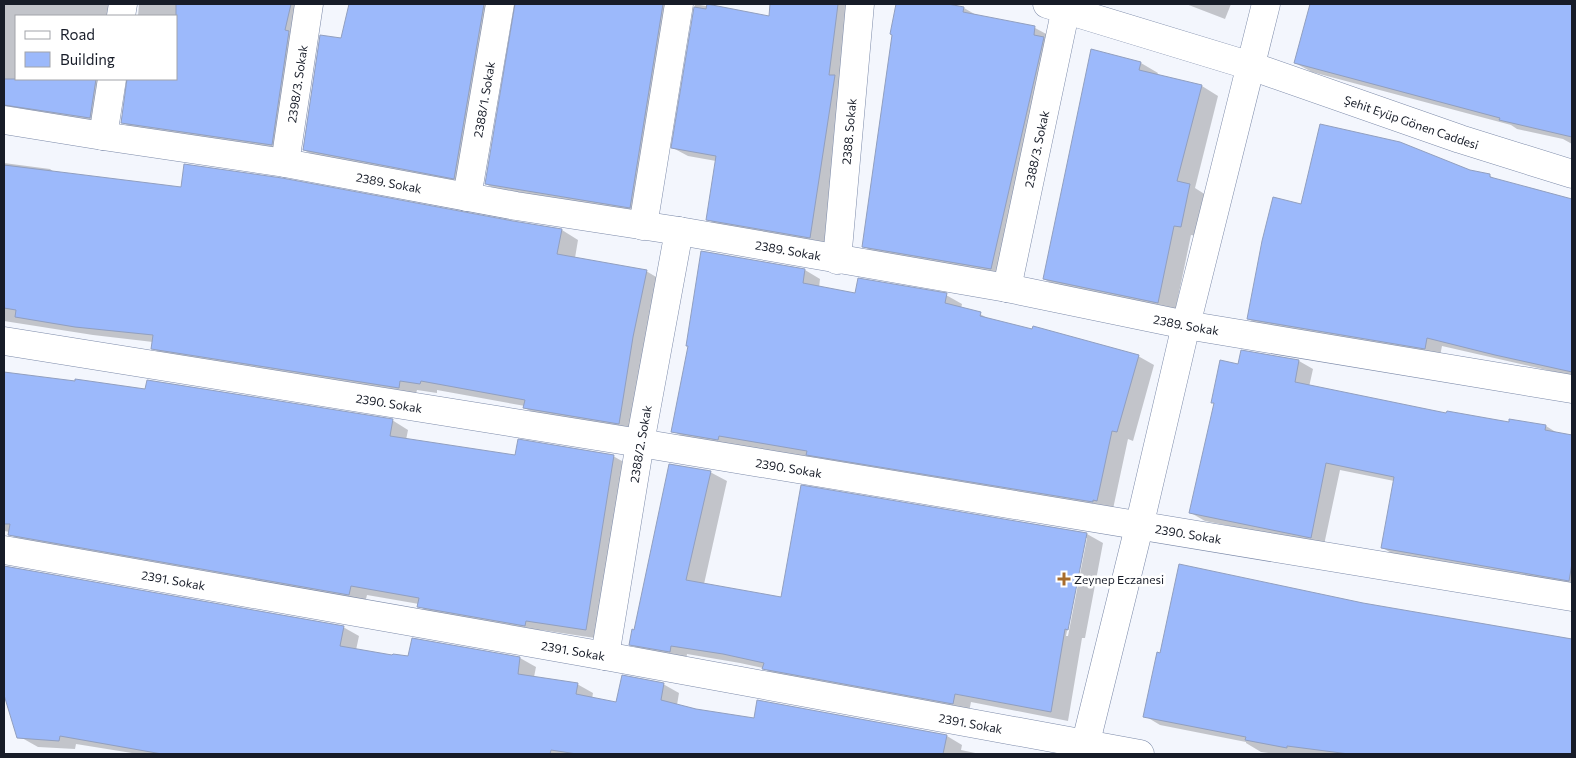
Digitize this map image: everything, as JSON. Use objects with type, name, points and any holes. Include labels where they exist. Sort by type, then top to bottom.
[{"type":"street","name":"2398/3. Sokak","points":[[285,163],[309,4]]},
{"type":"street","name":"2388/1. Sokak","points":[[467,197],[500,4]]},
{"type":"street","points":[[643,226],[679,4]]},
{"type":"street","name":"2388. Sokak","points":[[837,260],[860,4]]},
{"type":"street","points":[[1084,750],[1186,325],[1266,4]]},
{"type":"street","name":"Şehit Eyüp Gönen Caddesi","points":[[1056,6],[1251,66],[1460,139],[1572,174]]},
{"type":"street","name":"2388/3. Sokak","points":[[1007,288],[1056,6]]},
{"type":"street","points":[[103,136],[112,80]]},
{"type":"street","name":"2389. Sokak","points":[[4,120],[285,163],[467,197],[1007,288],[1186,325],[1572,389]]},
{"type":"street","name":"2388/2. Sokak","points":[[605,656],[640,443],[679,232]]},
{"type":"street","name":"2390. Sokak","points":[[4,341],[640,443],[1139,527],[1572,597]]},
{"type":"street","name":"2391. Sokak","points":[[4,550],[605,656],[1084,750],[1140,754]]},
{"type":"building","points":[[176,4],[291,4],[285,30],[289,31],[272,145],[121,123],[127,80],[178,80],[178,15],[176,15]]},
{"type":"building","points":[[349,4],[484,4],[454,179],[303,150],[320,35],[341,38]]},
{"type":"building","points":[[515,4],[663,4],[630,208],[485,184]]},
{"type":"building","points":[[707,4],[769,16],[770,4],[838,4],[829,75],[835,75],[810,238],[706,220],[716,156],[671,148],[694,7],[706,9]]},
{"type":"building","points":[[896,4],[948,4],[964,7],[963,12],[1035,26],[1034,35],[1044,37],[991,269],[862,247],[892,35],[890,34]]},
{"type":"building","points":[[1310,4],[1572,4],[1572,137],[1499,120],[1500,118],[1294,63]]},
{"type":"building","points":[[1091,49],[1141,62],[1139,70],[1202,85],[1177,181],[1190,184],[1181,227],[1174,226],[1158,303],[1043,279]]},
{"type":"building","points":[[4,79],[96,80],[90,118],[4,105]]},
{"type":"building","points":[[1320,124],[1400,142],[1470,170],[1490,174],[1490,177],[1572,199],[1572,372],[1427,338],[1425,349],[1247,319],[1262,241],[1273,197],[1301,204]]},
{"type":"building","points":[[184,164],[282,178],[562,229],[557,254],[647,270],[633,337],[619,424],[523,408],[525,400],[421,381],[420,384],[400,381],[399,388],[151,349],[153,335],[75,327],[15,317],[16,310],[4,308],[4,165],[181,187]]},
{"type":"building","points":[[701,251],[805,269],[803,283],[855,293],[858,278],[947,293],[945,303],[981,312],[980,316],[1032,329],[1033,326],[1139,355],[1117,432],[1112,431],[1097,501],[1093,500],[1093,502],[806,455],[807,451],[719,436],[718,440],[671,432],[688,346],[686,346]]},
{"type":"building","points":[[1241,350],[1299,360],[1295,382],[1446,413],[1447,411],[1509,422],[1509,419],[1546,425],[1545,430],[1572,435],[1572,563],[1569,581],[1381,548],[1394,477],[1326,463],[1311,538],[1189,513],[1214,403],[1211,403],[1220,360],[1238,364]]},
{"type":"building","points":[[4,372],[75,381],[75,379],[145,389],[147,380],[393,419],[390,436],[515,455],[518,439],[614,455],[586,630],[526,621],[525,626],[417,607],[419,598],[351,586],[349,595],[8,535],[10,524],[4,524]]},
{"type":"building","points":[[669,464],[711,471],[686,580],[781,597],[801,485],[1087,533],[1068,630],[1065,629],[1051,712],[955,694],[953,704],[762,669],[764,663],[723,654],[671,646],[670,652],[629,645],[632,629],[634,630]]},
{"type":"building","points":[[1179,564],[1363,603],[1572,639],[1572,754],[1349,754],[1287,746],[1287,748],[1245,740],[1246,737],[1143,717],[1157,652],[1160,653]]},
{"type":"building","points":[[4,566],[344,626],[340,646],[408,656],[412,638],[520,657],[518,674],[578,683],[576,694],[616,702],[622,675],[664,683],[661,700],[696,709],[754,718],[757,700],[947,735],[943,754],[577,754],[551,750],[550,754],[162,754],[60,736],[59,741],[17,738],[4,695]]},
{"type":"place","name":"Zeynep Eczanesi","points":[[1064,579]]}]
